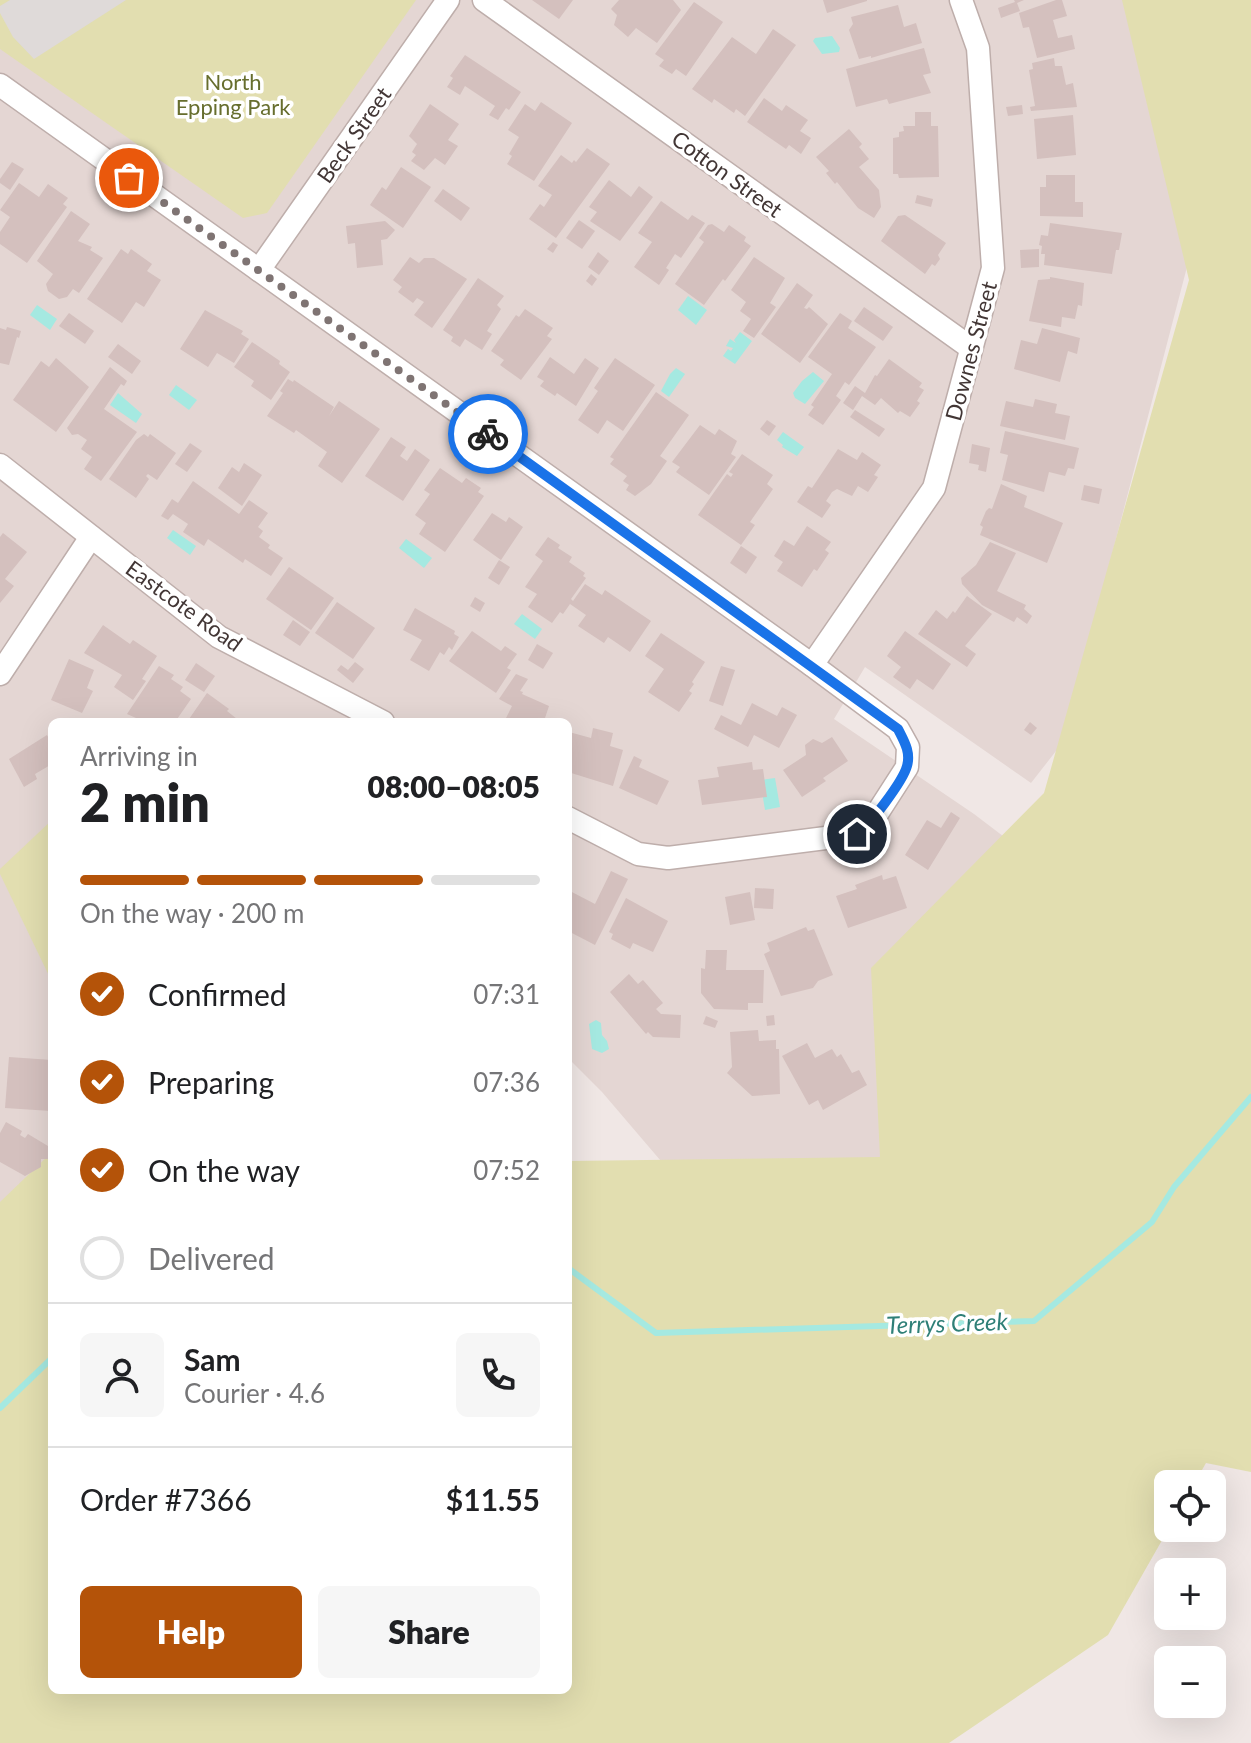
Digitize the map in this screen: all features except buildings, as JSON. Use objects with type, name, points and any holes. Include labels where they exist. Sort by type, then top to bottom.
[{"type":"street","name":"Beck Street","points":[[259,270],[448,0]]},
{"type":"street","name":"Cotton Street","points":[[484,0],[971,348]]},
{"type":"street","name":"Downes Street","points":[[812,665],[934,488],[993,268],[978,48],[961,0]]},
{"type":"street","points":[[0,85],[812,665],[898,729],[908,747],[907,767],[869,826],[857,834],[668,858],[638,854],[572,820]]},
{"type":"street","name":"Eastcote Road","points":[[0,465],[219,637],[375,718]]},
{"type":"street","points":[[0,674],[91,537]]},
{"type":"shaded area","points":[[0,0],[1124,0],[1199,221],[1063,742],[1031,783],[865,667],[834,719],[974,814],[1183,973],[948,1194],[678,1181],[602,1092],[572,1062],[572,718],[48,718],[48,1179],[0,1221]]},
{"type":"shaded area","points":[[10,0],[126,0],[34,59],[13,37],[0,13],[0,6]]},
{"type":"green space","name":"North Epping Park","points":[[0,0],[416,0],[267,213],[243,218],[0,49]]},
{"type":"green space","points":[[1122,0],[1251,0],[1251,1472],[1206,1463],[1202,1470],[1154,1470],[1154,1542],[1161,1542],[1108,1635],[949,1743],[0,1743],[0,1202],[48,1156],[48,1694],[572,1694],[572,1161],[880,1157],[871,968],[1044,793],[1189,280]]},
{"type":"green space","points":[[48,824],[48,974],[0,874],[0,869]]},
{"type":"water","points":[[832,36],[840,48],[839,52],[822,54],[813,41]]},
{"type":"water","points":[[688,296],[707,310],[696,325],[678,310]]},
{"type":"water","points":[[37,305],[57,319],[50,330],[30,315]]},
{"type":"water","points":[[740,332],[752,341],[735,364],[723,356],[733,348],[726,346],[730,339],[736,343],[734,340]]},
{"type":"water","points":[[676,368],[685,374],[669,397],[661,391]]},
{"type":"water","points":[[813,372],[824,381],[805,404],[793,393]]},
{"type":"water","points":[[176,385],[197,400],[189,410],[169,395]]},
{"type":"water","points":[[118,393],[142,414],[136,423],[110,405]]},
{"type":"water","points":[[783,432],[804,447],[797,456],[777,440]]},
{"type":"water","points":[[173,530],[196,546],[190,555],[167,538]]},
{"type":"water","points":[[406,539],[432,558],[424,568],[399,548]]},
{"type":"water","points":[[522,614],[542,629],[535,639],[514,624]]},
{"type":"water","points":[[775,778],[780,807],[765,810],[760,780]]},
{"type":"water","points":[[596,1020],[601,1023],[602,1035],[609,1049],[602,1053],[592,1049],[589,1024]]},
{"type":"waterway","name":"Terrys Creek","points":[[572,1271],[656,1333],[1034,1321],[1152,1222],[1174,1187],[1251,1097]]},
{"type":"waterway","name":"Terrys Creek","points":[[0,1408],[48,1362]]},
{"type":"way so far","points":[[129,178],[488,434]]},
{"type":"route","points":[[488,434],[898,729],[908,747],[907,767],[869,826],[857,834]]}]
